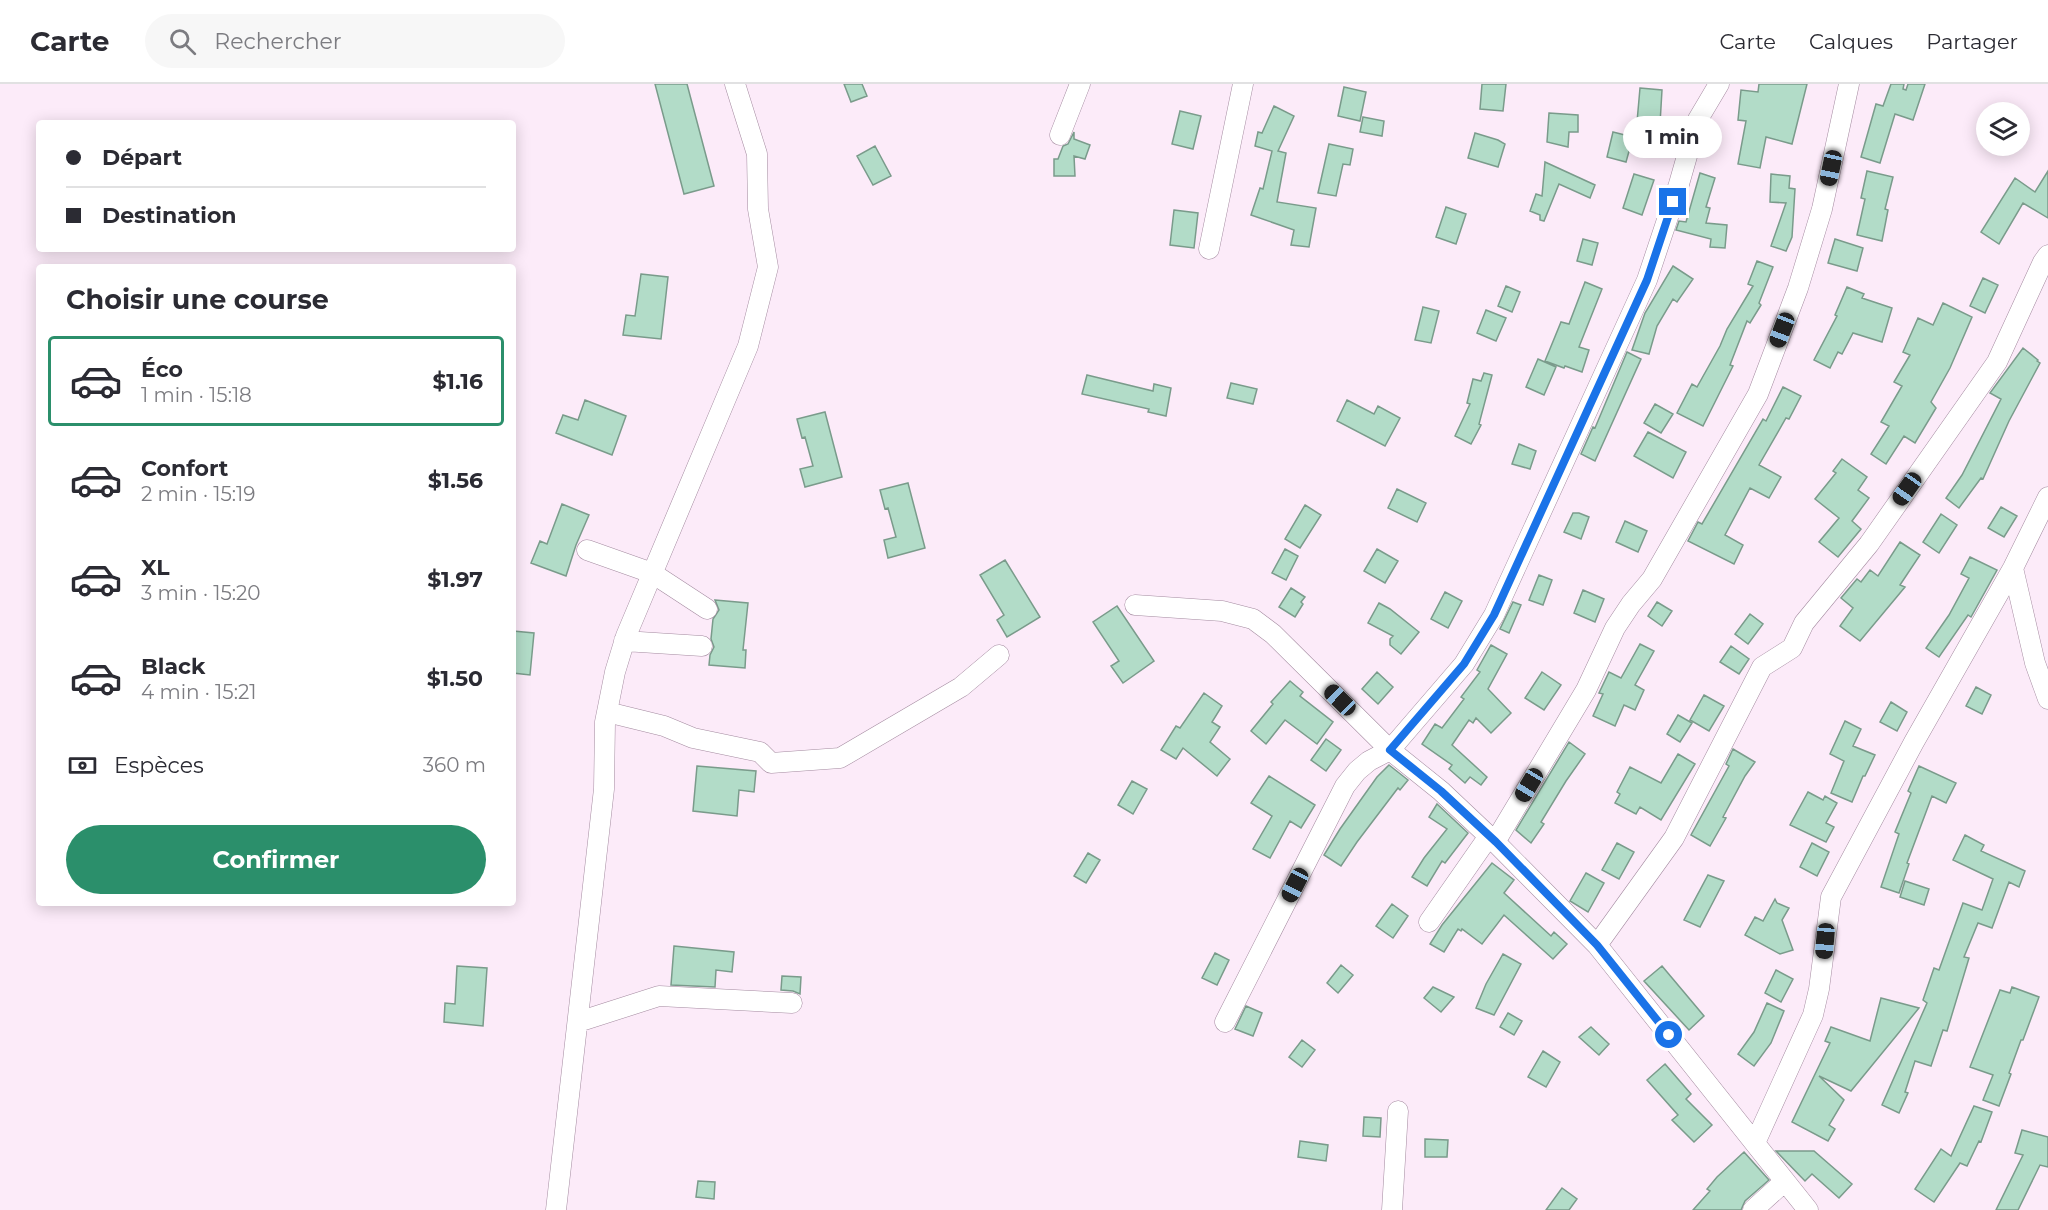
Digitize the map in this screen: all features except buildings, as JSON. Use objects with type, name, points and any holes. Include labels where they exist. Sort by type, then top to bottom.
[{"type":"street","points":[[556,1210],[604,789],[607,712],[615,672],[624,641],[748,346],[768,267],[758,209],[757,154],[735,84]]},
{"type":"street","points":[[1060,135],[1080,84]]},
{"type":"street","points":[[1209,249],[1243,84]]},
{"type":"street","points":[[1225,1022],[1345,786],[1369,761],[1390,750],[1464,664],[1494,615],[1647,280],[1697,121],[1719,84]]},
{"type":"street","points":[[1429,922],[1492,839],[1586,690],[1615,628],[1652,579],[1758,394],[1798,288],[1822,209],[1849,84]]},
{"type":"street","points":[[1597,945],[1674,838],[1762,667],[1792,648],[1804,623],[1869,544],[1997,362],[2048,255]]},
{"type":"street","points":[[1755,1143],[1813,1015],[1820,989],[1831,897],[1914,742],[2013,568],[2048,497]]},
{"type":"street","points":[[587,550],[652,573],[707,609]]},
{"type":"street","points":[[2013,568],[2035,663],[2048,699]]},
{"type":"street","points":[[1134,605],[1222,611],[1253,619],[1273,634],[1390,750],[1441,791],[1492,839],[1597,945],[1808,1210]]},
{"type":"street","points":[[624,641],[702,646]]},
{"type":"street","points":[[607,712],[663,726],[693,738],[760,752],[771,763],[840,758],[961,687],[999,655]]},
{"type":"street","points":[[578,1022],[659,996],[792,1003]]},
{"type":"street","points":[[1392,1210],[1398,1111]]},
{"type":"street","points":[[1753,1210],[1784,1182]]},
{"type":"route","points":[[1669,1035],[1597,945],[1496,842],[1441,791],[1390,750],[1464,664],[1494,615],[1647,280],[1673,202]]}]
